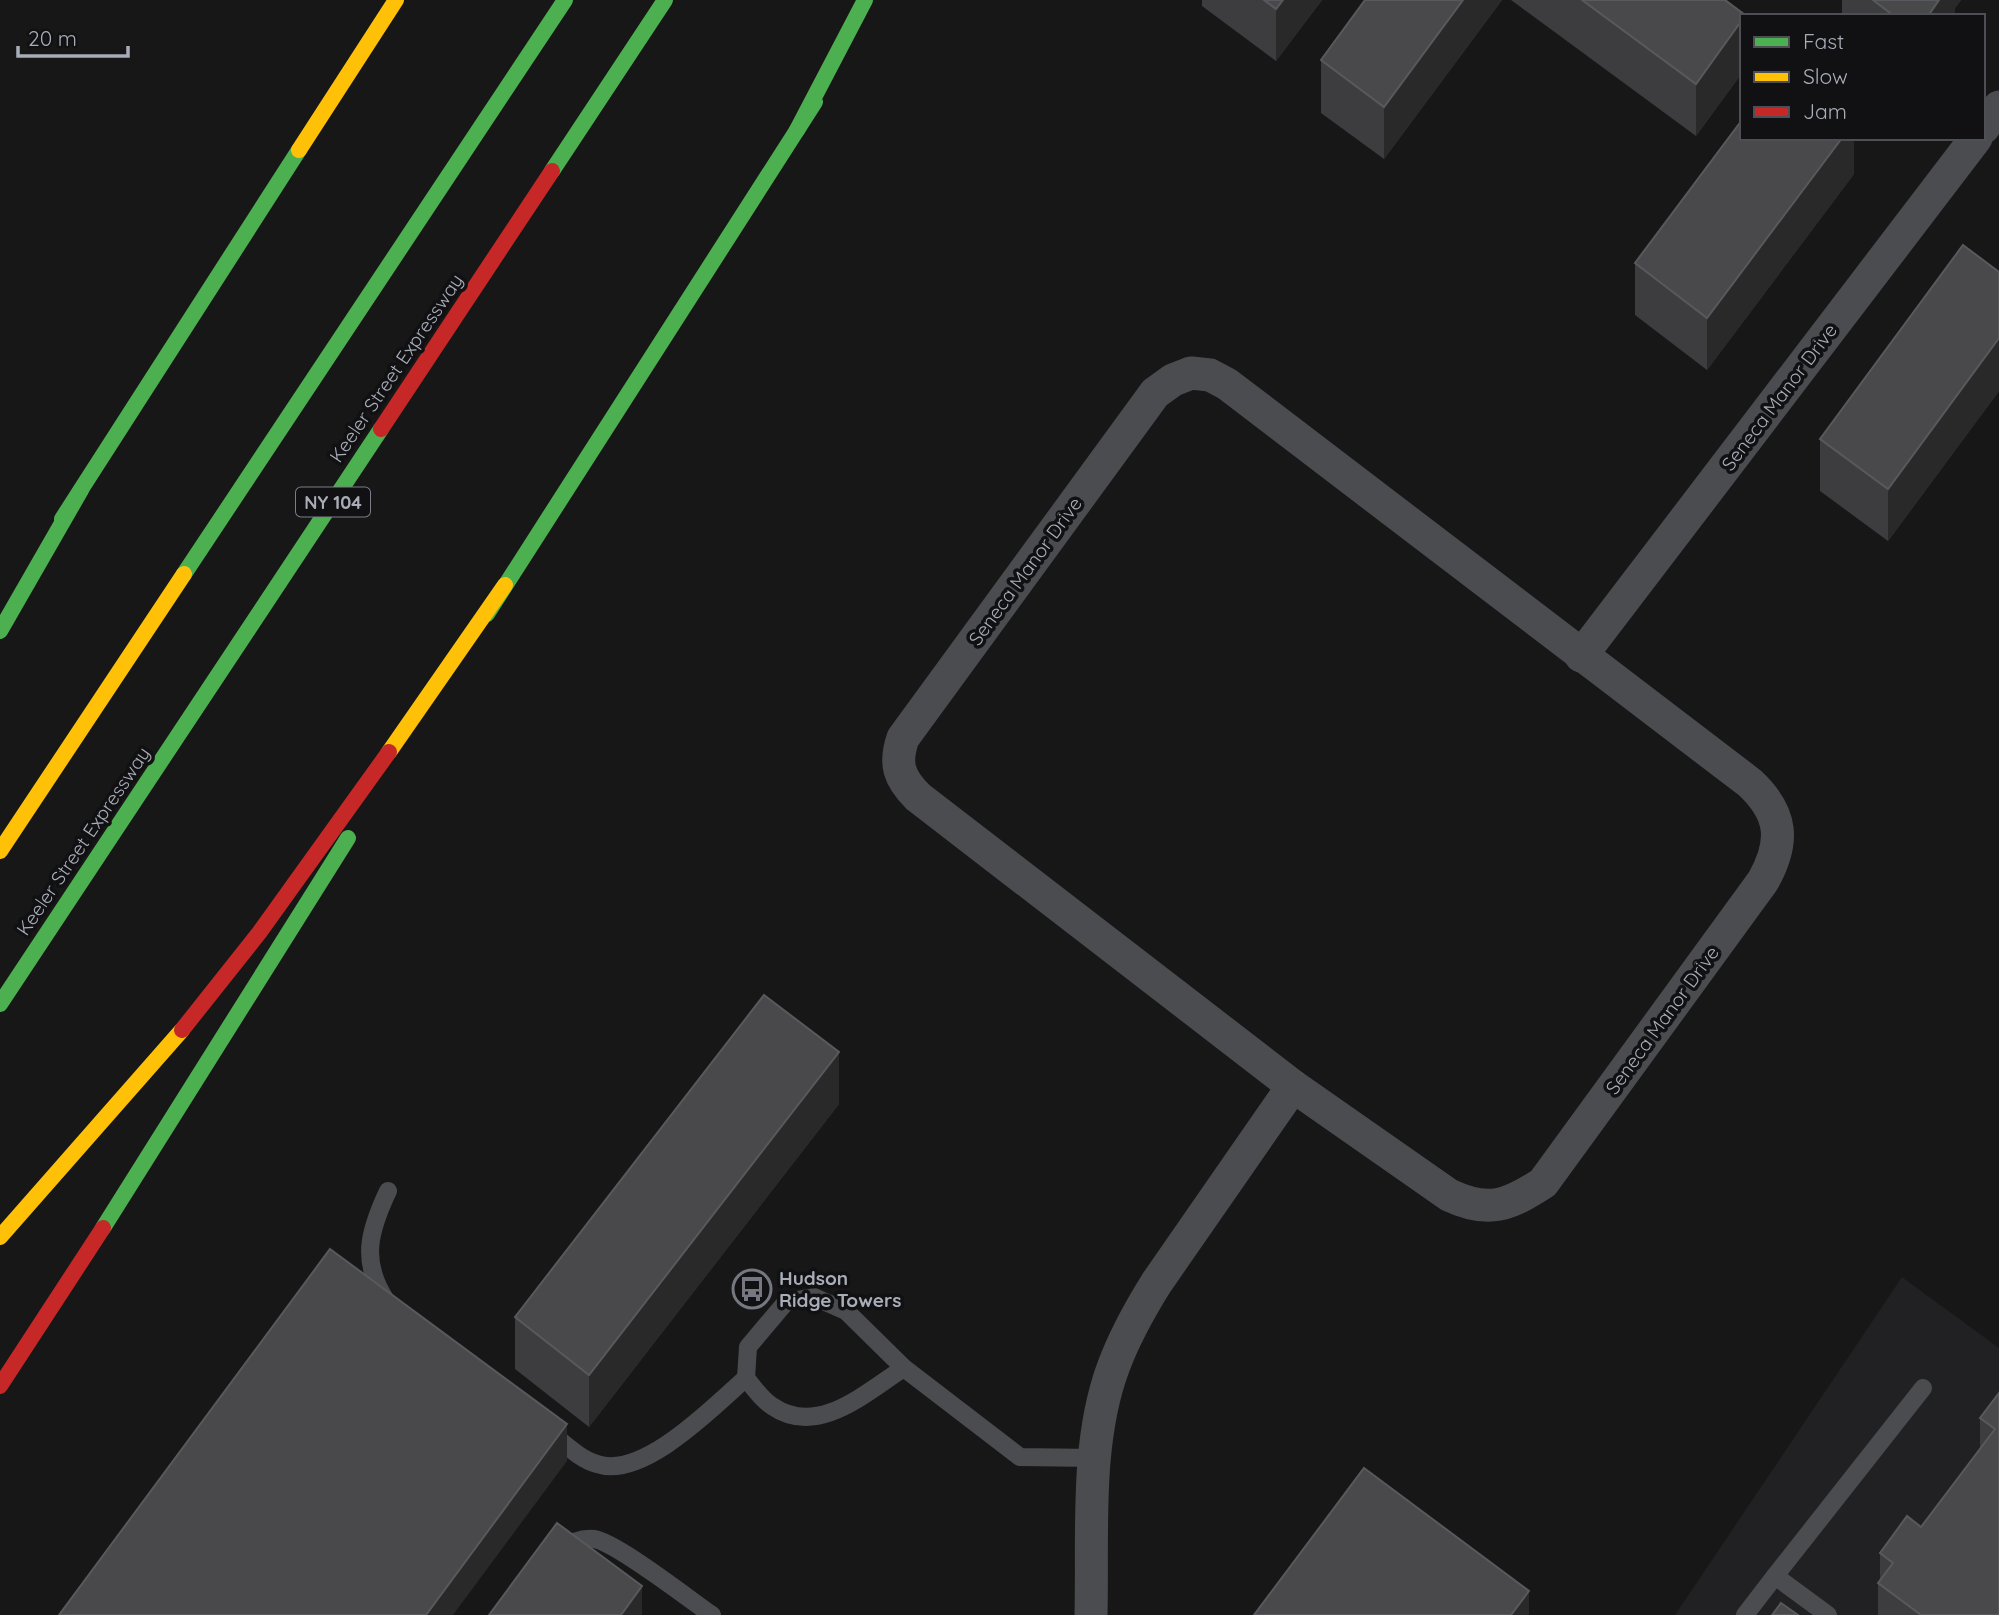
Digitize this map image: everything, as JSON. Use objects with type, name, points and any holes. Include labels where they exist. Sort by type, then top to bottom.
[{"type":"main road","points":[[0,614],[396,0]]},
{"type":"main road","points":[[0,851],[565,0]]},
{"type":"main road","name":"Keeler Street Expressway","points":[[0,1004],[666,0]]},
{"type":"main road","points":[[797,130],[865,0]]},
{"type":"main road","points":[[0,1385],[162,1136],[505,585],[879,0]]},
{"type":"main road","points":[[0,631],[81,490]]},
{"type":"main road","points":[[0,1237],[150,1068],[254,940],[505,585]]},
{"type":"street","points":[[1985,125],[1999,107]]},
{"type":"street","name":"Seneca Manor Drive","points":[[1581,656],[1974,140]]},
{"type":"street","name":"Seneca Manor Drive","points":[[1191,373],[1210,375],[1227,384],[1750,783],[1772,809],[1778,835],[1772,865],[1763,881],[1543,1182],[1517,1200],[1500,1206],[1479,1206],[1449,1195],[1293,1086],[918,797],[899,772],[899,750],[903,738],[1155,393],[1173,380],[1191,373]]},
{"type":"street","points":[[1091,1615],[1097,1432],[1112,1370],[1138,1313],[1157,1282],[1293,1086]]},
{"type":"lane","points":[[388,1191],[373,1222],[370,1255],[372,1277],[386,1301],[404,1318]]},
{"type":"lane","points":[[534,1419],[597,1465],[618,1466],[649,1456],[693,1425],[746,1378],[748,1347],[786,1301],[814,1297],[846,1311],[904,1368],[1020,1457],[1095,1458]]},
{"type":"lane","points":[[746,1378],[771,1406],[800,1418],[831,1414],[904,1368]]},
{"type":"lane","points":[[1745,1615],[1923,1388]]},
{"type":"lane","points":[[549,1567],[564,1548],[578,1540],[596,1539],[619,1550],[712,1615]]},
{"type":"lane","points":[[1775,1576],[1828,1615]]},
{"type":"shaded area","points":[[1902,1277],[1999,1348],[1999,1615],[1675,1615]]},
{"type":"building","points":[[1264,0],[1283,0],[1276,9]]},
{"type":"building","points":[[1365,0],[1463,0],[1384,107],[1321,60]]},
{"type":"building","points":[[1582,0],[1725,0],[1744,14],[1740,14],[1740,23],[1696,84]]},
{"type":"building","points":[[1873,0],[1939,0],[1929,14],[1891,14]]},
{"type":"building","points":[[1740,123],[1740,140],[1840,140],[1707,318],[1635,263]]},
{"type":"building","points":[[1963,245],[1999,272],[1999,338],[1888,489],[1820,439]]},
{"type":"building","points":[[764,995],[839,1052],[589,1375],[515,1317]]},
{"type":"building","points":[[330,1249],[567,1424],[426,1615],[59,1615]]},
{"type":"building","points":[[1999,1393],[1999,1615],[1921,1615],[1878,1583],[1893,1563],[1880,1553],[1907,1516],[1921,1527],[1995,1429],[1980,1418]]},
{"type":"building","points":[[1364,1468],[1529,1591],[1511,1615],[1254,1615]]},
{"type":"building","points":[[557,1523],[642,1586],[621,1615],[489,1615]]},
{"type":"building","points":[[1781,1603],[1798,1615],[1772,1615]]},
{"type":"traffic: fast","points":[[184,574],[565,0]]},
{"type":"traffic: fast","points":[[552,171],[665,0]]},
{"type":"traffic: fast","points":[[797,130],[865,0]]},
{"type":"traffic: fast","points":[[487,614],[815,102]]},
{"type":"traffic: fast","points":[[62,519],[299,150]]},
{"type":"traffic: fast","points":[[0,1004],[381,429]]},
{"type":"traffic: fast","points":[[0,631],[81,490]]},
{"type":"traffic: fast","points":[[103,1228],[348,838]]},
{"type":"traffic: slow","points":[[299,150],[396,0]]},
{"type":"traffic: slow","points":[[0,851],[184,574]]},
{"type":"traffic: slow","points":[[389,752],[505,585]]},
{"type":"traffic: slow","points":[[0,1237],[182,1030]]},
{"type":"traffic: jam","points":[[381,429],[552,171]]},
{"type":"traffic: jam","points":[[182,1030],[259,933],[389,752]]},
{"type":"traffic: jam","points":[[0,1386],[103,1228]]},
{"type":"place","name":"Hudson Ridge Towers","points":[[752,1289]]}]
